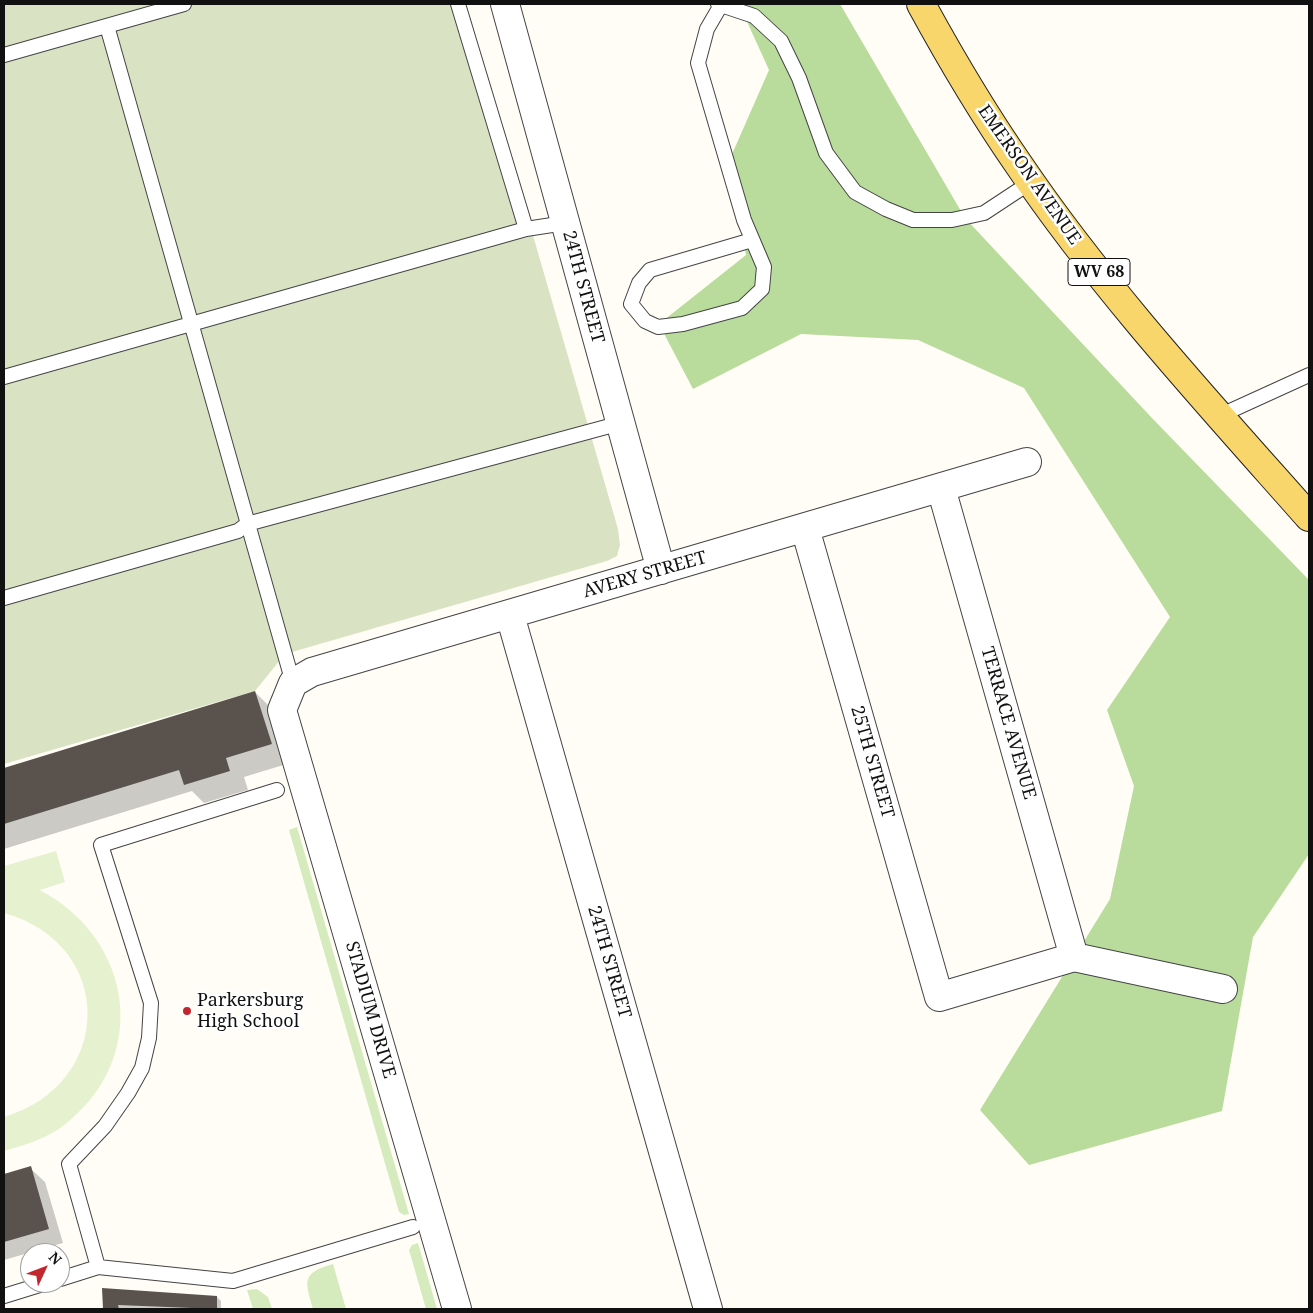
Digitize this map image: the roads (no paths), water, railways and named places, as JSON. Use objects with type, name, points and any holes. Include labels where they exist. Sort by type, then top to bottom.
[{"type":"main road","name":"EMERSON AVENUE","points":[[921,4],[954,64],[1031,182],[1107,282],[1220,416],[1309,517]]},
{"type":"street","name":"24TH STREET","points":[[505,4],[661,570]]},
{"type":"street","name":"AVERY STREET","points":[[293,682],[312,672],[1027,462]]},
{"type":"street","name":"TERRACE AVENUE","points":[[941,488],[1074,958]]},
{"type":"street","name":"25TH STREET","points":[[805,528],[939,997],[1074,958]]},
{"type":"street","name":"24TH STREET","points":[[510,615],[708,1309]]},
{"type":"street","name":"STADIUM DRIVE","points":[[293,682],[282,710],[457,1309]]},
{"type":"street","points":[[1074,958],[1223,989]]},
{"type":"lane","points":[[4,55],[184,4]]},
{"type":"lane","points":[[458,4],[526,229]]},
{"type":"lane","points":[[752,240],[650,270],[638,283],[631,304],[645,322],[658,327],[683,324],[742,308],[762,289],[764,267],[741,211],[698,63],[707,29],[720,4],[754,16],[781,41],[799,78],[826,153],[855,192],[886,209],[913,220],[952,220],[984,213],[1031,182]]},
{"type":"lane","points":[[107,26],[190,325],[293,682]]},
{"type":"lane","points":[[4,377],[526,229],[565,223]]},
{"type":"lane","points":[[1220,416],[1309,374]]},
{"type":"lane","points":[[4,598],[238,531],[247,524],[621,423]]},
{"type":"lane","points":[[98,1267],[69,1164],[105,1126],[142,1068],[149,1038],[151,1003],[101,845],[277,790]]},
{"type":"lane","points":[[70,1276],[98,1267],[233,1281],[413,1227]]},
{"type":"lane","points":[[4,1296],[20,1291]]},
{"type":"place","name":"Parkersburg High School","points":[[187,1011]]}]
